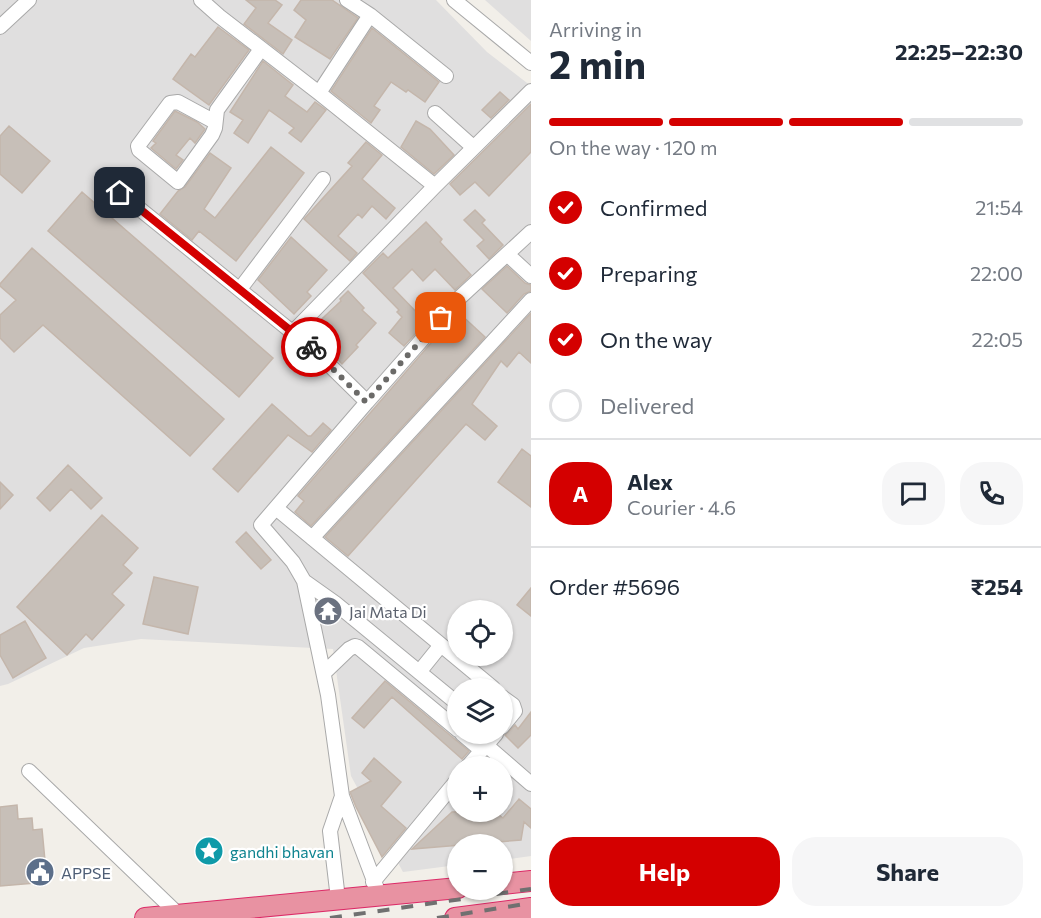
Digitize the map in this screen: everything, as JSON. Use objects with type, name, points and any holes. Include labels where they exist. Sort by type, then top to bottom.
[{"type":"highway","points":[[513,883],[531,881]]},
{"type":"highway","points":[[145,918],[338,899],[376,888],[447,888]]},
{"type":"highway","points":[[455,918],[531,908]]},
{"type":"street","points":[[0,27],[29,0]]},
{"type":"street","points":[[201,0],[435,186]]},
{"type":"street","points":[[347,0],[370,15],[446,76]]},
{"type":"street","points":[[456,1],[531,63]]},
{"type":"street","points":[[319,93],[370,15]]},
{"type":"street","points":[[215,122],[178,102],[170,103],[138,146],[139,150],[178,182],[208,143],[215,128],[217,110],[261,49]]},
{"type":"street","points":[[293,332],[473,147],[531,91]]},
{"type":"street","points":[[435,113],[473,147]]},
{"type":"street","points":[[240,289],[323,179]]},
{"type":"street","points":[[120,193],[293,332],[366,402]]},
{"type":"street","points":[[376,888],[342,796],[324,673],[304,580],[293,562],[261,525],[456,301],[531,232]]},
{"type":"street","points":[[507,254],[531,276]]},
{"type":"street","points":[[312,538],[531,300]]},
{"type":"street","points":[[276,508],[481,678]]},
{"type":"street","points":[[304,580],[447,694]]},
{"type":"street","points":[[420,671],[441,645]]},
{"type":"street","points":[[324,673],[349,649],[358,647],[447,721]]},
{"type":"street","points":[[476,756],[486,744]]},
{"type":"street","points":[[498,744],[531,784]]},
{"type":"street","points":[[29,771],[179,915]]},
{"type":"street","points":[[376,888],[447,794]]},
{"type":"street","points":[[338,899],[330,831],[342,796]]},
{"type":"shaded area","points":[[0,0],[436,0],[487,52],[531,86],[531,856],[513,859],[513,834],[447,834],[447,866],[403,872],[351,776],[333,649],[141,639],[84,648],[0,686]]},
{"type":"shaded area","points":[[485,0],[531,0],[531,41]]},
{"type":"building","points":[[246,0],[275,0],[282,5],[268,23],[292,40],[283,54],[244,24],[256,8]]},
{"type":"building","points":[[301,0],[332,0],[358,18],[330,59],[295,37],[306,20],[294,10]]},
{"type":"building","points":[[218,27],[249,50],[209,105],[173,79],[191,54],[195,57]]},
{"type":"building","points":[[372,28],[439,82],[425,102],[391,82],[374,106],[380,110],[371,123],[331,91]]},
{"type":"building","points":[[263,61],[293,85],[285,96],[307,112],[315,102],[326,110],[301,142],[289,133],[294,128],[269,110],[248,143],[234,133],[243,120],[230,112]]},
{"type":"building","points":[[500,92],[509,100],[491,118],[482,110]]},
{"type":"building","points":[[531,104],[531,152],[489,196],[475,182],[460,195],[450,184]]},
{"type":"building","points":[[175,111],[197,122],[205,129],[195,143],[190,138],[176,155],[183,160],[176,169],[151,148],[156,143],[153,141]]},
{"type":"building","points":[[416,121],[430,129],[454,155],[434,174],[401,147]]},
{"type":"building","points":[[9,126],[50,161],[22,193],[0,174],[0,136]]},
{"type":"building","points":[[366,142],[382,155],[362,179],[395,208],[386,219],[372,206],[362,218],[358,214],[338,236],[357,253],[350,261],[304,219],[352,166],[348,163]]},
{"type":"building","points":[[271,147],[304,173],[236,261],[199,231],[192,240],[160,214],[178,191],[185,187],[210,153],[231,168],[204,209],[215,218]]},
{"type":"building","points":[[82,192],[273,358],[239,397],[48,231]]},
{"type":"building","points":[[475,210],[485,220],[482,223],[503,245],[489,259],[477,246],[484,240],[464,220]]},
{"type":"building","points":[[426,222],[442,239],[440,242],[471,275],[455,290],[435,269],[423,281],[412,269],[393,288],[426,322],[404,346],[389,333],[402,317],[397,312],[399,310],[363,273],[383,253],[388,258]]},
{"type":"building","points":[[291,237],[327,270],[307,292],[311,296],[294,314],[258,280]]},
{"type":"building","points":[[32,248],[224,419],[190,456],[43,325],[14,352],[0,338],[0,315],[16,300],[0,284]]},
{"type":"building","points":[[507,266],[525,283],[531,285],[531,291],[524,294],[507,313],[482,289]]},
{"type":"building","points":[[348,291],[364,308],[362,310],[376,323],[342,364],[310,330],[341,301],[340,299]]},
{"type":"building","points":[[458,312],[485,337],[311,526],[295,512],[304,501],[298,496]]},
{"type":"building","points":[[531,313],[531,363],[519,352],[507,367],[501,361],[472,404],[497,426],[485,440],[466,424],[348,556],[325,537]]},
{"type":"building","points":[[272,404],[308,436],[311,436],[323,423],[331,430],[312,452],[288,435],[238,492],[213,469]]},
{"type":"building","points":[[522,449],[531,456],[531,507],[498,482]]},
{"type":"building","points":[[68,465],[102,498],[91,509],[71,489],[50,511],[37,498]]},
{"type":"building","points":[[0,482],[13,495],[0,509]]},
{"type":"building","points":[[102,515],[138,548],[123,565],[132,573],[112,594],[124,605],[92,640],[86,634],[67,655],[17,607]]},
{"type":"building","points":[[246,532],[271,560],[261,569],[236,542]]},
{"type":"building","points":[[154,577],[198,587],[188,634],[143,624]]},
{"type":"building","points":[[531,588],[531,616],[517,605]]},
{"type":"building","points":[[25,621],[46,658],[13,678],[0,655],[0,635]]},
{"type":"building","points":[[385,681],[447,733],[447,744],[461,744],[469,751],[465,756],[459,756],[392,697],[364,728],[352,718]]},
{"type":"building","points":[[531,712],[531,735],[518,748],[513,743],[513,727],[515,725],[518,729]]},
{"type":"building","points":[[374,758],[401,782],[381,806],[406,828],[382,857],[350,792],[371,781],[362,773]]},
{"type":"building","points":[[519,799],[531,809],[531,828],[524,822],[521,840],[513,841],[513,834],[447,834],[447,846],[412,849],[447,817],[447,822],[513,822],[513,806]]},
{"type":"building","points":[[17,805],[18,819],[32,818],[33,830],[42,829],[47,882],[0,886],[0,807]]},
{"type":"railway","points":[[330,918],[531,889]]},
{"type":"railway","points":[[437,918],[531,903]]},
{"type":"way so far","points":[[311,347],[366,402],[441,318]]},
{"type":"place","name":"Jai Mata Di","points":[[328,611]]},
{"type":"place","name":"gandhi bhavan","points":[[209,851]]},
{"type":"place","name":"APPSE","points":[[40,872]]},
{"type":"route","points":[[120,193],[311,347]]}]
